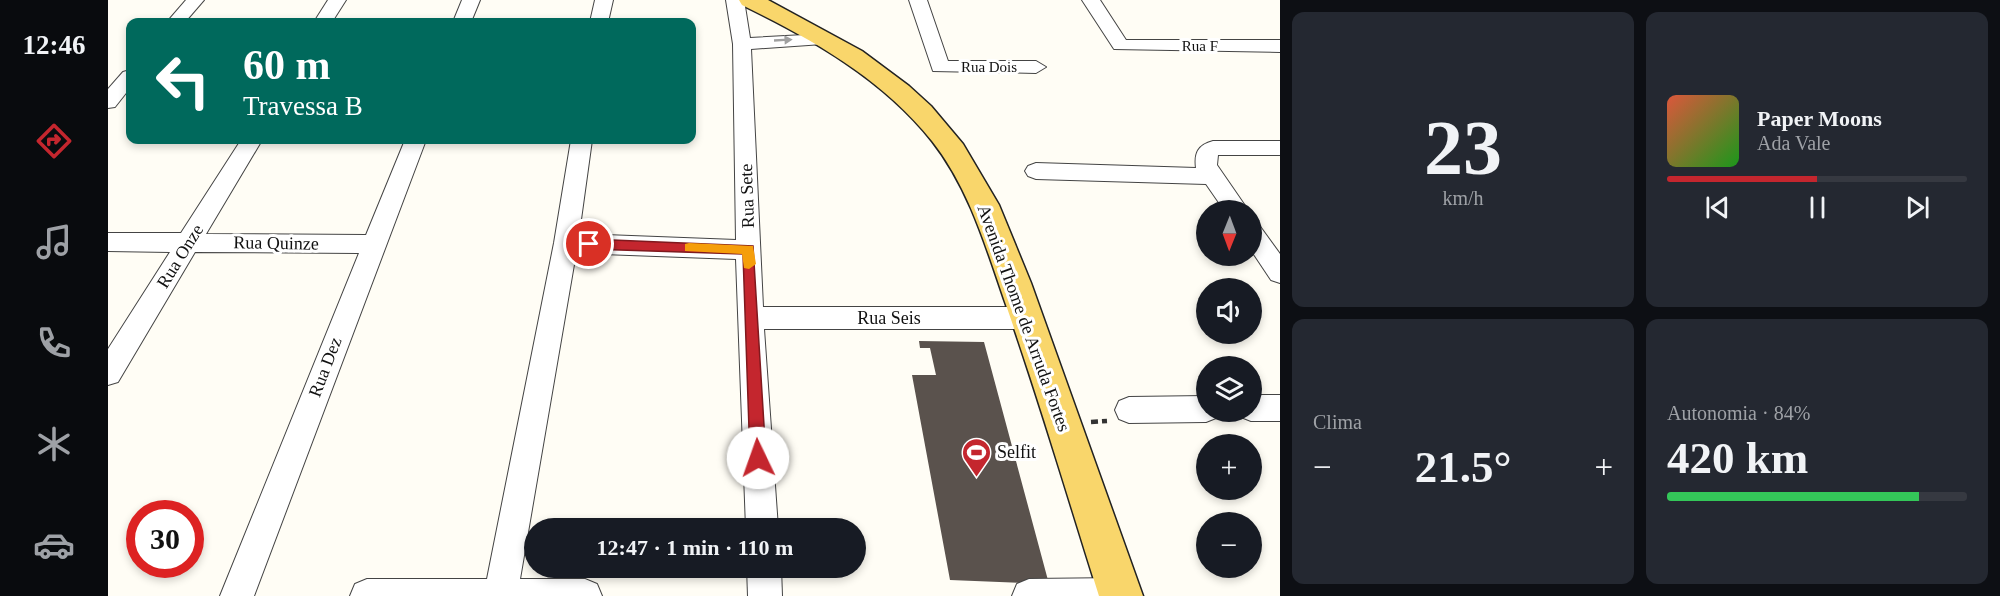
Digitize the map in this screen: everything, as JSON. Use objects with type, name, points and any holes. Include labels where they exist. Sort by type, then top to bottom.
[{"type":"main road","name":"Avenida Thome de Arruda Fortes","points":[[750,0],[823,39],[876,72],[916,106],[942,134],[965,167],[990,218],[1028,318],[1121,595]]},
{"type":"street","points":[[179,18],[195,0]]},
{"type":"street","points":[[326,18],[337,0]]},
{"type":"street","points":[[464,18],[471,0]]},
{"type":"street","points":[[600,18],[604,0]]},
{"type":"street","name":"Rua Sete","points":[[735,0],[742,44],[750,318],[761,518]]},
{"type":"street","name":"Rua Dois","points":[[918,0],[940,67],[1036,67]]},
{"type":"street","name":"Rua F","points":[[1091,0],[1121,45],[1280,46]]},
{"type":"street","points":[[742,44],[823,39]]},
{"type":"street","points":[[108,102],[126,81]]},
{"type":"street","name":"Rua Onze","points":[[108,373],[249,144]]},
{"type":"street","name":"Rua Dez","points":[[237,596],[413,144]]},
{"type":"street","points":[[501,594],[566,243],[580,144]]},
{"type":"street","points":[[1229,200],[1206,166],[1205,157],[1213,148],[1280,148]]},
{"type":"street","points":[[1035,171],[1213,176]]},
{"type":"street","name":"Rua Quinze","points":[[108,242],[373,244]]},
{"type":"street","points":[[566,243],[749,250]]},
{"type":"street","points":[[1262,247],[1280,273]]},
{"type":"street","name":"Rua Seis","points":[[750,318],[1028,318]]},
{"type":"street","points":[[1262,408],[1280,408]]},
{"type":"street","points":[[1129,410],[1196,409]]},
{"type":"street","points":[[764,578],[765,596]]},
{"type":"street","points":[[367,596],[501,594],[585,596]]},
{"type":"street","points":[[1029,596],[1121,595]]},
{"type":"path","points":[[1063,422],[1106,422],[1129,410]]},
{"type":"building","name":"Selfit","points":[[919,341],[984,342],[1049,584],[950,580],[912,375],[936,375],[930,348],[920,348]]},
{"type":"slow traffic","points":[[689,248],[749,250],[749,264]]},
{"type":"place","name":"Selfit","points":[[976,478]]},
{"type":"route","points":[[589,244],[749,250],[750,318],[758,458]]}]
